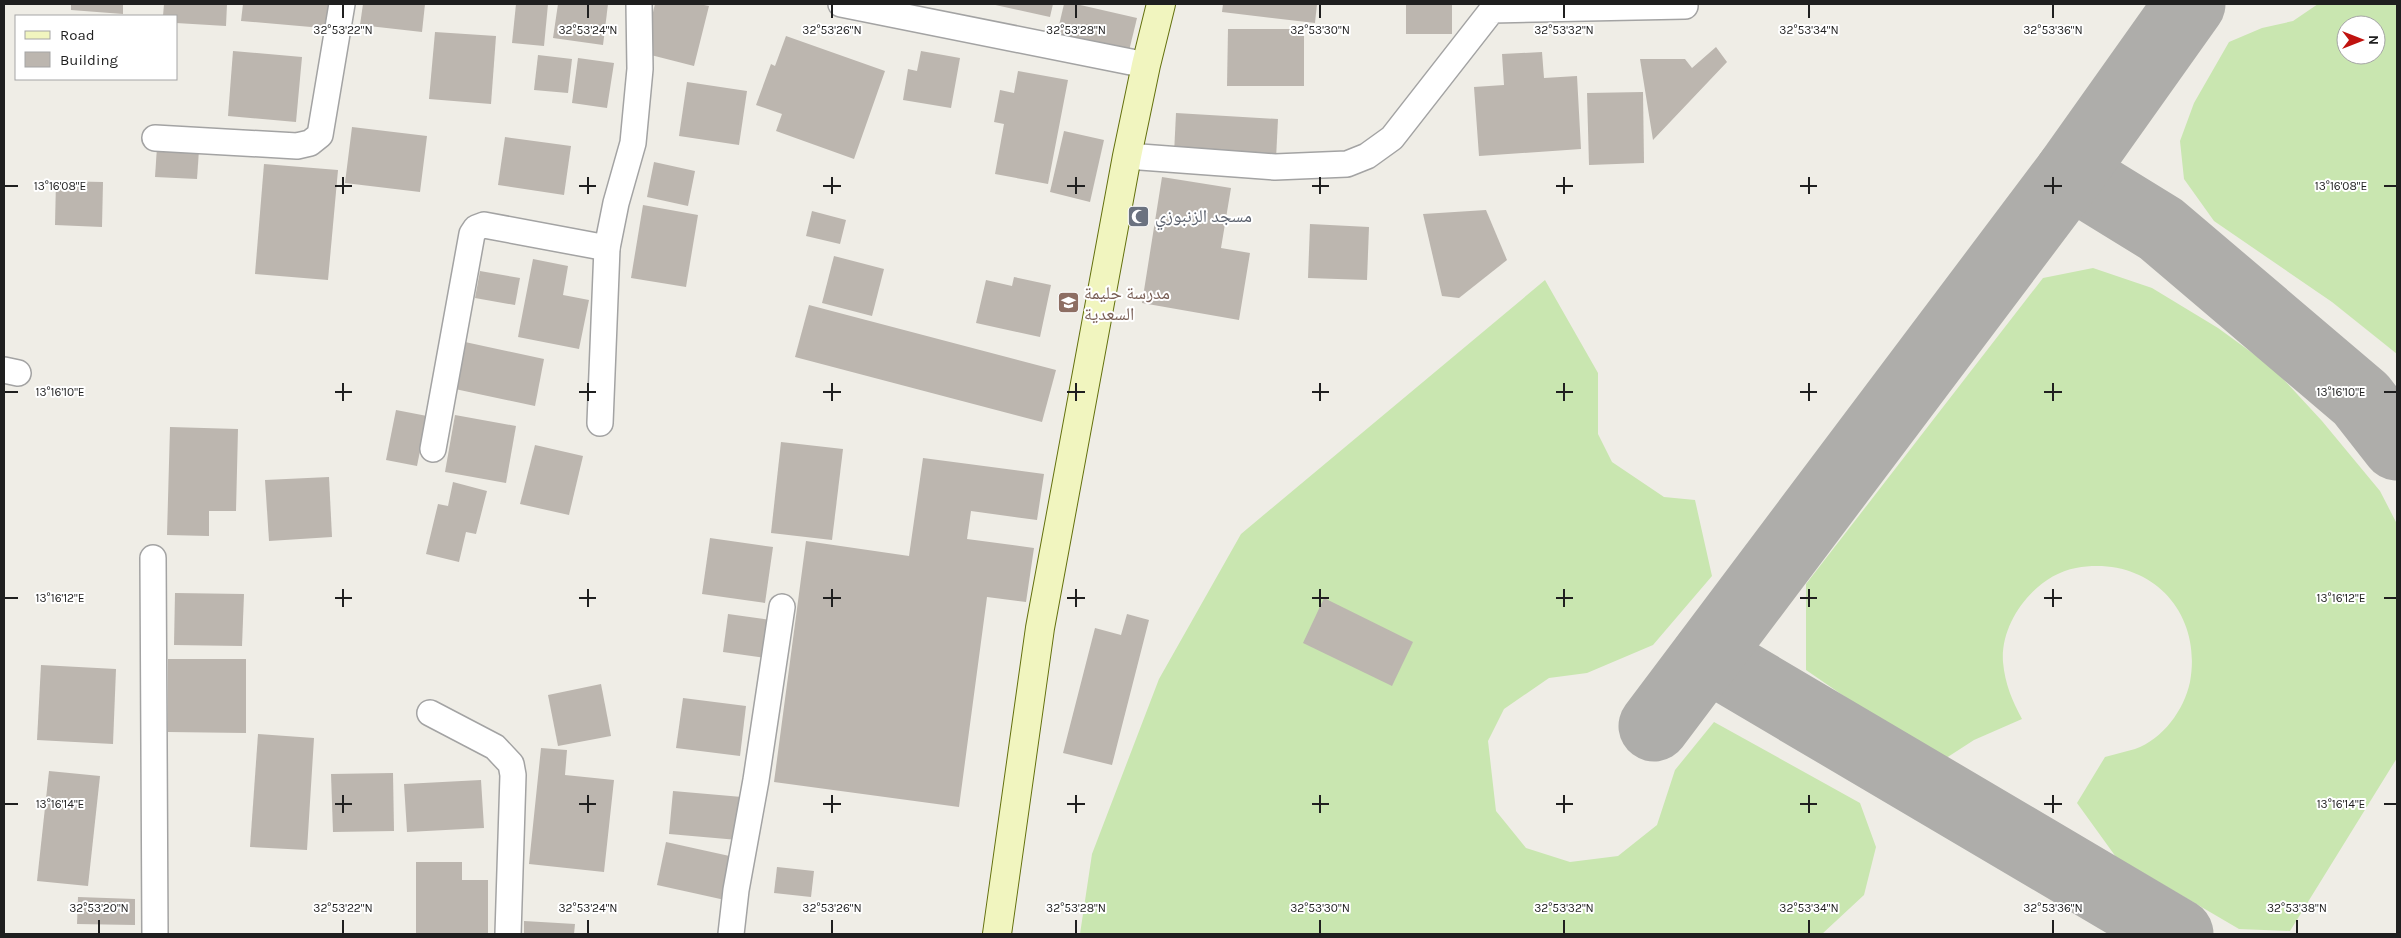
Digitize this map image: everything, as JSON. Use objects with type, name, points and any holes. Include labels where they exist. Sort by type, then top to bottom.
[{"type":"main road","points":[[998,934],[1040,628],[1128,156],[1146,65],[1161,4]]},
{"type":"street","points":[[155,138],[297,146],[310,144],[320,135],[342,4]]},
{"type":"street","points":[[600,423],[608,248],[616,203],[633,144],[640,69],[639,4]]},
{"type":"street","points":[[841,4],[1146,65]]},
{"type":"street","points":[[1128,156],[1275,167],[1347,164],[1367,156],[1392,138],[1492,10],[1685,6]]},
{"type":"street","points":[[433,449],[472,234],[476,228],[484,226],[608,248]]},
{"type":"street","points":[[153,558],[155,934]]},
{"type":"street","points":[[731,934],[736,890],[756,780],[782,607]]},
{"type":"street","points":[[430,713],[495,747],[511,764],[513,775],[508,934]]},
{"type":"green space","points":[[2318,4],[2397,4],[2397,354],[2332,302],[2214,221],[2184,179],[2180,141],[2194,103],[2229,42],[2262,28],[2293,21]]},
{"type":"green space","points":[[2093,268],[2152,288],[2218,328],[2273,368],[2322,421],[2380,491],[2397,524],[2397,758],[2290,931],[2239,929],[2116,857],[2077,803],[2105,757],[2135,749],[2155,738],[2171,722],[2187,693],[2192,656],[2188,632],[2179,611],[2165,593],[2147,579],[2126,570],[2102,566],[2076,568],[2061,572],[2035,590],[2023,602],[2014,616],[2004,646],[2005,678],[2022,719],[1974,740],[1940,762],[1806,670],[1806,584],[2043,278]]},
{"type":"green space","points":[[1545,280],[1598,373],[1598,434],[1612,462],[1664,497],[1695,500],[1712,576],[1653,645],[1587,673],[1549,678],[1504,709],[1488,741],[1496,811],[1526,848],[1570,862],[1618,856],[1657,825],[1675,770],[1714,722],[1860,803],[1876,847],[1864,895],[1822,934],[1080,934],[1092,854],[1159,679],[1241,534]]},
{"type":"building","points":[[71,4],[123,4],[123,14],[71,10]]},
{"type":"building","points":[[164,4],[227,4],[226,26],[178,23],[178,15],[163,15]]},
{"type":"building","points":[[243,4],[336,4],[334,29],[241,21]]},
{"type":"building","points":[[363,4],[425,4],[422,32],[360,25]]},
{"type":"building","points":[[516,4],[548,4],[544,46],[512,43]]},
{"type":"building","points":[[558,4],[608,4],[603,45],[553,38]]},
{"type":"building","points":[[655,4],[699,4],[709,6],[694,66],[643,53]]},
{"type":"building","points":[[991,4],[1053,4],[1050,17]]},
{"type":"building","points":[[1064,4],[1076,4],[1137,18],[1128,55],[1056,38]]},
{"type":"building","points":[[1223,4],[1317,4],[1315,23],[1222,12]]},
{"type":"building","points":[[1406,4],[1452,4],[1452,34],[1406,34]]},
{"type":"building","points":[[1228,29],[1304,29],[1304,86],[1227,86]]},
{"type":"building","points":[[435,32],[496,36],[491,104],[429,99]]},
{"type":"building","points":[[786,36],[885,71],[854,159],[776,131],[782,114],[756,105],[771,64],[775,66]]},
{"type":"building","points":[[1716,47],[1727,62],[1653,140],[1640,59],[1685,59],[1692,68]]},
{"type":"building","points":[[233,51],[302,57],[296,122],[228,116]]},
{"type":"building","points":[[921,51],[960,58],[951,108],[903,100],[908,69],[917,71]]},
{"type":"building","points":[[1542,52],[1544,78],[1577,76],[1581,149],[1479,156],[1474,87],[1504,85],[1502,54]]},
{"type":"building","points":[[538,55],[572,59],[568,93],[534,90]]},
{"type":"building","points":[[578,58],[614,63],[607,108],[572,103]]},
{"type":"building","points":[[1018,71],[1068,80],[1048,184],[995,174],[1004,124],[994,122],[1000,90],[1014,93]]},
{"type":"building","points":[[687,82],[747,91],[739,145],[679,136]]},
{"type":"building","points":[[1643,92],[1644,163],[1589,165],[1587,93]]},
{"type":"building","points":[[1176,113],[1278,119],[1276,159],[1174,154]]},
{"type":"building","points":[[352,127],[427,136],[420,192],[345,183]]},
{"type":"building","points":[[1064,131],[1104,140],[1090,202],[1050,192]]},
{"type":"building","points":[[505,137],[571,146],[564,195],[498,185]]},
{"type":"building","points":[[157,147],[199,150],[197,179],[155,177]]},
{"type":"building","points":[[654,162],[695,171],[688,206],[647,197]]},
{"type":"building","points":[[264,164],[338,170],[328,280],[255,274]]},
{"type":"building","points":[[1162,177],[1231,188],[1221,248],[1250,253],[1239,320],[1142,303]]},
{"type":"building","points":[[56,181],[103,182],[102,227],[55,225]]},
{"type":"building","points":[[643,205],[698,215],[686,287],[631,278]]},
{"type":"building","points":[[1486,210],[1507,260],[1459,298],[1442,296],[1423,214]]},
{"type":"building","points":[[812,211],[846,220],[840,244],[806,236]]},
{"type":"building","points":[[1310,224],[1369,227],[1367,280],[1308,278]]},
{"type":"building","points":[[834,256],[884,269],[872,316],[822,303]]},
{"type":"building","points":[[533,259],[568,266],[563,295],[589,300],[579,349],[518,337]]},
{"type":"building","points":[[480,271],[520,278],[515,305],[475,298]]},
{"type":"building","points":[[1014,277],[1051,285],[1040,337],[976,323],[986,280],[1012,286]]},
{"type":"building","points":[[809,305],[1056,370],[1042,422],[795,357]]},
{"type":"building","points":[[465,342],[544,359],[535,406],[455,389]]},
{"type":"building","points":[[396,410],[427,416],[417,466],[386,460]]},
{"type":"building","points":[[455,415],[516,426],[506,483],[445,472]]},
{"type":"building","points":[[170,427],[238,429],[236,511],[209,511],[209,536],[167,535]]},
{"type":"building","points":[[781,442],[843,449],[832,540],[771,533]]},
{"type":"building","points":[[535,445],[583,456],[569,515],[520,504]]},
{"type":"building","points":[[923,458],[1044,474],[1037,520],[971,511],[967,539],[1034,548],[1026,602],[987,597],[959,807],[774,782],[806,541],[909,556]]},
{"type":"building","points":[[329,477],[332,537],[269,541],[265,480]]},
{"type":"building","points":[[453,482],[487,491],[476,534],[466,532],[459,562],[426,554],[438,504],[448,506]]},
{"type":"building","points":[[710,538],[773,547],[765,603],[702,594]]},
{"type":"building","points":[[175,593],[244,594],[242,646],[174,645]]},
{"type":"building","points":[[1324,598],[1413,642],[1392,686],[1303,643]]},
{"type":"building","points":[[728,614],[771,620],[766,658],[723,652]]},
{"type":"building","points":[[1127,614],[1149,620],[1112,765],[1063,753],[1095,628],[1121,635]]},
{"type":"building","points":[[168,659],[246,659],[246,733],[168,732]]},
{"type":"building","points":[[41,665],[116,669],[113,744],[37,740]]},
{"type":"building","points":[[601,684],[611,736],[558,746],[548,695]]},
{"type":"building","points":[[683,698],[746,706],[740,756],[676,748]]},
{"type":"building","points":[[258,734],[314,738],[307,850],[250,847]]},
{"type":"building","points":[[541,748],[567,750],[565,775],[614,780],[604,872],[529,864]]},
{"type":"building","points":[[49,771],[100,776],[88,886],[37,881]]},
{"type":"building","points":[[393,773],[394,831],[333,832],[331,774]]},
{"type":"building","points":[[481,780],[484,828],[407,832],[404,784]]},
{"type":"building","points":[[673,791],[742,797],[738,840],[669,834]]},
{"type":"building","points":[[666,842],[734,857],[725,900],[657,885]]},
{"type":"building","points":[[416,862],[462,862],[462,880],[488,880],[488,934],[416,934]]},
{"type":"building","points":[[777,867],[814,871],[811,897],[774,893]]},
{"type":"building","points":[[78,897],[135,899],[135,925],[77,924]]},
{"type":"building","points":[[524,921],[575,924],[574,934],[524,934]]},
{"type":"taxiway","points":[[1654,726],[2070,173],[2190,4]]},
{"type":"taxiway","points":[[2070,173],[2161,229],[2361,399],[2397,445]]},
{"type":"taxiway","points":[[1707,656],[2178,934]]},
{"type":"place","name":"مسجد الزنبوزي","points":[[1139,216]]},
{"type":"place","name":"مدرسة حليمة السعدية","points":[[1068,303]]}]
